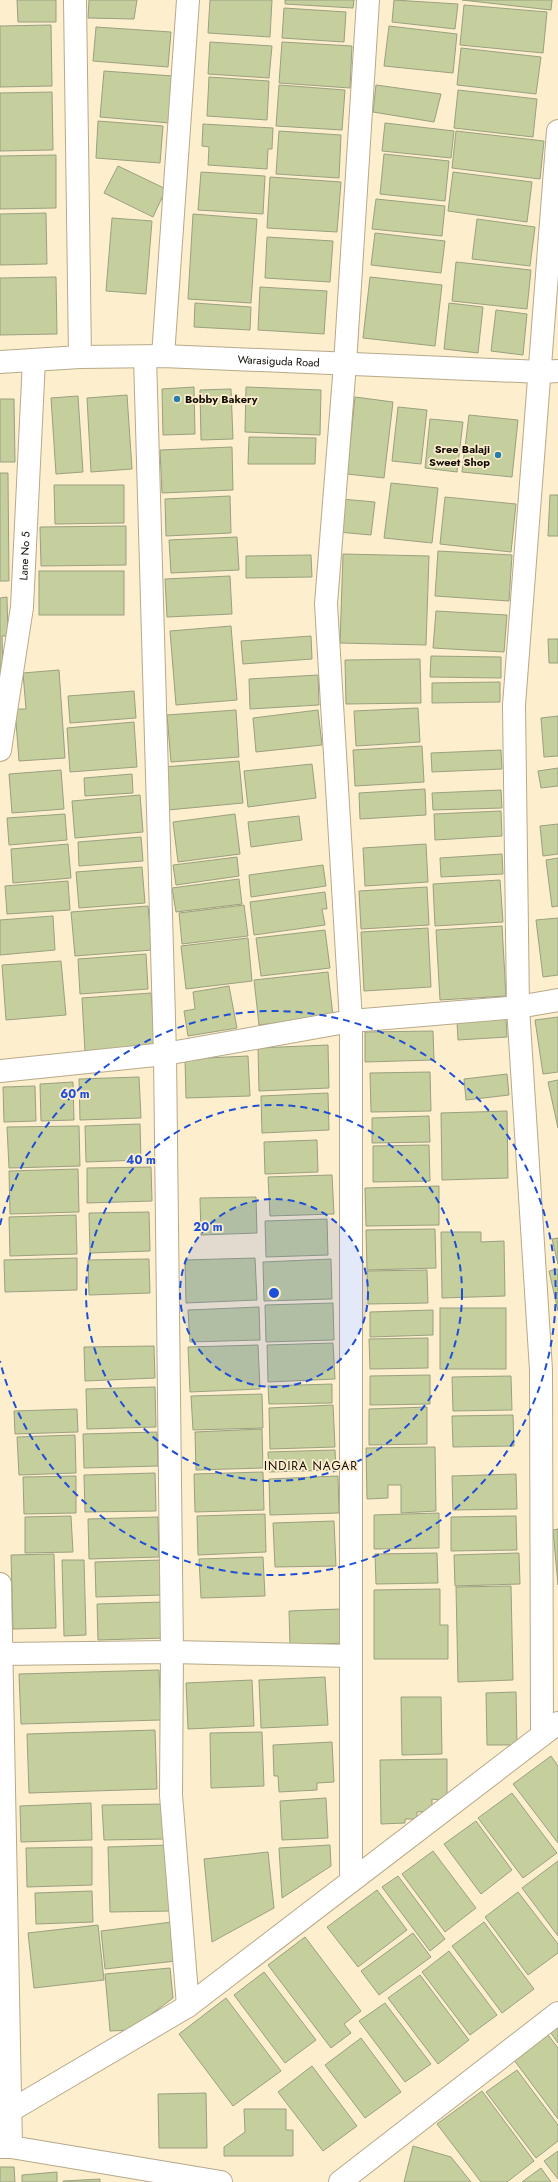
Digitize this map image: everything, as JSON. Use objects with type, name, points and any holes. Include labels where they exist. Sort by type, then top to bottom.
[{"type":"street","points":[[75,0],[80,357]]},
{"type":"street","points":[[188,0],[154,356],[165,1054],[172,1652],[171,1795],[188,2006]]},
{"type":"street","points":[[352,1881],[351,1021],[326,604],[345,364],[368,0]]},
{"type":"street","points":[[10,2111],[188,2006],[550,1729],[550,1365],[518,1007],[514,704],[550,371],[558,131]]},
{"type":"street","name":"Warasiguda Road","points":[[0,362],[80,357],[154,356],[550,371]]},
{"type":"street","name":"Lane No 5","points":[[0,750],[22,607],[34,360]]},
{"type":"street","points":[[0,1071],[165,1054],[351,1021],[518,1007],[558,1000]]},
{"type":"street","points":[[0,1584],[3,1968],[10,2111],[5,2147],[221,2182]]},
{"type":"street","points":[[1,1654],[172,1652],[352,1656]]},
{"type":"street","points":[[340,2182],[558,2013]]},
{"type":"building","points":[[17,0],[56,0],[56,22],[18,22]]},
{"type":"building","points":[[89,0],[137,0],[134,19],[88,18]]},
{"type":"building","points":[[210,0],[272,0],[270,37],[208,33]]},
{"type":"building","points":[[285,0],[354,0],[353,8],[285,4]]},
{"type":"building","points":[[394,0],[458,4],[455,29],[392,22]]},
{"type":"building","points":[[462,0],[552,0],[551,10]]},
{"type":"building","points":[[464,5],[547,12],[543,53],[460,45]]},
{"type":"building","points":[[284,8],[346,12],[344,42],[282,38]]},
{"type":"building","points":[[51,25],[52,86],[0,87],[0,26]]},
{"type":"building","points":[[389,26],[457,34],[453,73],[384,66]]},
{"type":"building","points":[[96,27],[171,32],[168,67],[93,61]]},
{"type":"building","points":[[210,42],[272,46],[269,78],[208,74]]},
{"type":"building","points":[[282,42],[352,46],[350,88],[279,83]]},
{"type":"building","points":[[461,48],[541,57],[536,94],[457,85]]},
{"type":"building","points":[[104,71],[173,76],[169,123],[100,117]]},
{"type":"building","points":[[209,77],[269,81],[267,120],[207,116]]},
{"type":"building","points":[[279,85],[345,90],[342,130],[276,126]]},
{"type":"building","points":[[376,85],[441,94],[434,122],[373,112]]},
{"type":"building","points":[[458,90],[537,99],[533,137],[454,128]]},
{"type":"building","points":[[52,92],[53,150],[0,151],[0,93]]},
{"type":"building","points":[[98,121],[163,126],[160,163],[96,158]]},
{"type":"building","points":[[385,123],[454,131],[451,158],[382,151]]},
{"type":"building","points":[[203,124],[273,128],[272,149],[268,149],[267,169],[208,165],[209,147],[202,146]]},
{"type":"building","points":[[279,131],[341,135],[339,178],[276,174]]},
{"type":"building","points":[[456,131],[544,141],[540,179],[452,168]]},
{"type":"building","points":[[384,154],[449,161],[445,201],[380,194]]},
{"type":"building","points":[[56,155],[56,208],[0,209],[0,156]]},
{"type":"building","points":[[118,166],[166,189],[153,217],[104,193]]},
{"type":"building","points":[[201,172],[265,176],[263,214],[198,210]]},
{"type":"building","points":[[453,172],[532,182],[527,222],[448,211]]},
{"type":"building","points":[[270,177],[341,182],[337,232],[267,228]]},
{"type":"building","points":[[376,199],[445,206],[442,236],[372,229]]},
{"type":"building","points":[[46,213],[47,264],[0,265],[0,214]]},
{"type":"building","points":[[193,214],[257,219],[251,303],[188,299]]},
{"type":"building","points":[[112,218],[152,221],[146,294],[106,291]]},
{"type":"building","points":[[477,219],[535,227],[530,266],[472,259]]},
{"type":"building","points":[[375,233],[445,241],[441,273],[371,265]]},
{"type":"building","points":[[267,237],[333,241],[330,282],[265,278]]},
{"type":"building","points":[[456,262],[531,270],[527,309],[452,301]]},
{"type":"building","points":[[56,277],[57,334],[0,335],[0,278]]},
{"type":"building","points":[[370,277],[442,285],[435,346],[363,338]]},
{"type":"building","points":[[260,287],[327,291],[324,334],[258,330]]},
{"type":"building","points":[[195,303],[251,307],[250,330],[194,327]]},
{"type":"building","points":[[449,303],[483,307],[478,353],[444,349]]},
{"type":"building","points":[[496,310],[527,314],[523,355],[491,351]]},
{"type":"building","points":[[194,387],[195,434],[163,435],[162,389]]},
{"type":"building","points":[[246,387],[321,390],[320,435],[245,432]]},
{"type":"building","points":[[231,389],[233,439],[201,440],[200,390]]},
{"type":"building","points":[[127,395],[132,469],[91,472],[87,398]]},
{"type":"building","points":[[78,396],[83,472],[56,474],[51,398]]},
{"type":"building","points":[[355,397],[393,402],[384,478],[347,474]]},
{"type":"building","points":[[0,399],[14,399],[15,462],[0,462]]},
{"type":"building","points":[[398,407],[427,410],[421,464],[392,461]]},
{"type":"building","points":[[469,415],[518,420],[512,477],[462,472]]},
{"type":"building","points":[[430,419],[463,422],[457,472],[425,468]]},
{"type":"building","points":[[249,437],[316,438],[315,464],[248,464]]},
{"type":"building","points":[[232,447],[233,490],[162,493],[160,450]]},
{"type":"building","points":[[0,473],[8,473],[9,581],[0,581]]},
{"type":"building","points":[[391,483],[438,488],[432,543],[384,538]]},
{"type":"building","points":[[54,485],[124,485],[124,523],[55,524]]},
{"type":"building","points":[[550,495],[558,495],[558,536],[548,536]]},
{"type":"building","points":[[230,496],[231,533],[166,536],[165,499]]},
{"type":"building","points":[[445,497],[516,504],[511,552],[440,544]]},
{"type":"building","points":[[341,499],[375,502],[371,535],[338,532]]},
{"type":"building","points":[[126,526],[126,565],[41,566],[40,527]]},
{"type":"building","points":[[237,537],[239,570],[171,573],[169,540]]},
{"type":"building","points":[[438,551],[512,555],[509,601],[435,596]]},
{"type":"building","points":[[343,554],[429,556],[426,645],[340,643]]},
{"type":"building","points":[[311,555],[312,577],[246,578],[246,556]]},
{"type":"building","points":[[39,571],[124,571],[124,615],[39,615]]},
{"type":"building","points":[[230,576],[232,614],[167,617],[165,579]]},
{"type":"building","points":[[7,597],[8,636],[2,636],[3,673],[0,673],[0,598]]},
{"type":"building","points":[[436,611],[507,615],[504,652],[433,648]]},
{"type":"building","points":[[231,626],[237,700],[176,705],[170,631]]},
{"type":"building","points":[[311,636],[312,659],[243,664],[241,641]]},
{"type":"building","points":[[548,639],[558,639],[558,663],[549,663]]},
{"type":"building","points":[[431,656],[501,657],[501,678],[430,677]]},
{"type":"building","points":[[420,659],[421,703],[346,704],[345,660]]},
{"type":"building","points":[[59,670],[65,758],[19,761],[15,709],[26,709],[23,673]]},
{"type":"building","points":[[318,675],[319,705],[250,709],[249,679]]},
{"type":"building","points":[[500,682],[500,702],[432,703],[432,683]]},
{"type":"building","points":[[134,691],[136,718],[70,723],[68,696]]},
{"type":"building","points":[[418,708],[420,742],[356,746],[354,711]]},
{"type":"building","points":[[236,710],[239,757],[171,762],[167,715]]},
{"type":"building","points":[[318,710],[322,745],[256,752],[253,718]]},
{"type":"building","points":[[558,716],[558,756],[544,757],[541,718]]},
{"type":"building","points":[[134,722],[137,767],[70,772],[67,728]]},
{"type":"building","points":[[422,746],[424,782],[355,786],[353,750]]},
{"type":"building","points":[[501,750],[502,769],[432,772],[431,753]]},
{"type":"building","points":[[239,761],[243,803],[168,810],[164,767]]},
{"type":"building","points":[[312,764],[316,798],[248,807],[244,771]]},
{"type":"building","points":[[558,768],[558,786],[541,788],[538,771]]},
{"type":"building","points":[[61,770],[64,809],[12,813],[9,774]]},
{"type":"building","points":[[132,774],[133,793],[85,796],[84,778]]},
{"type":"building","points":[[425,789],[426,815],[360,819],[359,793]]},
{"type":"building","points":[[501,790],[502,808],[433,810],[432,793]]},
{"type":"building","points":[[140,795],[143,832],[75,838],[72,801]]},
{"type":"building","points":[[501,811],[502,836],[435,840],[434,814]]},
{"type":"building","points":[[65,814],[67,840],[9,845],[7,818]]},
{"type":"building","points":[[235,814],[240,854],[178,862],[173,822]]},
{"type":"building","points":[[299,816],[302,840],[251,847],[248,822]]},
{"type":"building","points":[[558,824],[558,854],[543,856],[540,826]]},
{"type":"building","points":[[141,837],[143,861],[79,866],[78,842]]},
{"type":"building","points":[[68,844],[71,878],[13,883],[11,849]]},
{"type":"building","points":[[426,844],[428,882],[365,886],[363,848]]},
{"type":"building","points":[[502,854],[503,874],[441,877],[440,858]]},
{"type":"building","points":[[237,857],[239,876],[176,885],[173,865]]},
{"type":"building","points":[[558,858],[558,906],[552,907],[546,860]]},
{"type":"building","points":[[323,865],[326,886],[251,897],[249,875]]},
{"type":"building","points":[[142,867],[145,903],[79,908],[76,872]]},
{"type":"building","points":[[239,879],[242,904],[176,912],[172,888]]},
{"type":"building","points":[[500,880],[503,922],[435,926],[433,884]]},
{"type":"building","points":[[68,881],[70,910],[7,914],[5,886]]},
{"type":"building","points":[[427,887],[429,925],[361,929],[359,891]]},
{"type":"building","points":[[325,892],[327,909],[322,909],[325,925],[254,935],[250,902]]},
{"type":"building","points":[[244,905],[248,936],[182,944],[179,913]]},
{"type":"building","points":[[148,906],[152,950],[75,956],[71,912]]},
{"type":"building","points":[[53,916],[55,950],[0,955],[0,920]]},
{"type":"building","points":[[558,918],[558,975],[543,977],[536,920]]},
{"type":"building","points":[[502,926],[506,996],[440,1000],[436,930]]},
{"type":"building","points":[[428,928],[431,987],[364,991],[361,932]]},
{"type":"building","points":[[325,930],[330,968],[261,976],[256,938]]},
{"type":"building","points":[[248,938],[252,981],[186,989],[181,946]]},
{"type":"building","points":[[146,954],[148,989],[80,994],[78,959]]},
{"type":"building","points":[[61,961],[66,1015],[6,1020],[2,965]]},
{"type":"building","points":[[328,972],[333,1016],[259,1025],[254,980]]},
{"type":"building","points":[[229,986],[237,1028],[188,1036],[184,1011],[195,1009],[193,992]]},
{"type":"building","points":[[151,993],[156,1047],[85,1052],[82,998]]},
{"type":"building","points":[[558,1017],[558,1072],[543,1074],[535,1020]]},
{"type":"building","points":[[506,1018],[507,1037],[458,1040],[457,1021]]},
{"type":"building","points":[[433,1031],[434,1060],[365,1062],[365,1032]]},
{"type":"building","points":[[328,1045],[329,1088],[259,1091],[258,1048]]},
{"type":"building","points":[[248,1056],[250,1096],[186,1098],[185,1059]]},
{"type":"building","points":[[430,1072],[431,1111],[371,1112],[370,1073]]},
{"type":"building","points":[[507,1074],[509,1095],[466,1100],[464,1079]]},
{"type":"building","points":[[139,1077],[141,1118],[80,1120],[79,1079]]},
{"type":"building","points":[[558,1080],[558,1128],[548,1082]]},
{"type":"building","points":[[73,1082],[74,1120],[41,1121],[40,1084]]},
{"type":"building","points":[[35,1086],[36,1121],[4,1122],[3,1087]]},
{"type":"building","points":[[328,1093],[329,1130],[262,1133],[261,1096]]},
{"type":"building","points":[[507,1111],[508,1178],[442,1180],[441,1113]]},
{"type":"building","points":[[429,1116],[430,1142],[372,1143],[372,1118]]},
{"type":"building","points":[[140,1124],[141,1160],[86,1162],[85,1126]]},
{"type":"building","points":[[79,1126],[80,1166],[9,1168],[7,1127]]},
{"type":"building","points":[[317,1140],[318,1172],[265,1174],[264,1142]]},
{"type":"building","points":[[429,1145],[430,1181],[373,1182],[373,1146]]},
{"type":"building","points":[[151,1167],[152,1201],[87,1203],[87,1168]]},
{"type":"building","points":[[78,1169],[79,1212],[10,1214],[9,1171]]},
{"type":"building","points":[[332,1175],[334,1214],[270,1216],[268,1177]]},
{"type":"building","points":[[439,1186],[439,1225],[366,1226],[365,1188]]},
{"type":"building","points":[[256,1197],[257,1233],[201,1235],[200,1198]]},
{"type":"building","points":[[149,1212],[150,1251],[90,1253],[89,1213]]},
{"type":"building","points":[[76,1215],[77,1254],[10,1256],[9,1217]]},
{"type":"building","points":[[327,1219],[328,1255],[266,1257],[265,1221]]},
{"type":"building","points":[[435,1229],[436,1268],[367,1270],[366,1230]]},
{"type":"building","points":[[441,1232],[481,1232],[481,1242],[504,1241],[505,1296],[442,1298]]},
{"type":"building","points":[[558,1238],[558,1264],[552,1239]]},
{"type":"building","points":[[77,1258],[77,1290],[5,1292],[4,1260]]},
{"type":"building","points":[[255,1258],[257,1300],[186,1303],[185,1260]]},
{"type":"building","points":[[149,1259],[150,1293],[89,1295],[88,1260]]},
{"type":"building","points":[[331,1259],[332,1299],[264,1301],[263,1262]]},
{"type":"building","points":[[558,1269],[558,1311],[549,1271]]},
{"type":"building","points":[[427,1270],[428,1303],[368,1304],[367,1271]]},
{"type":"building","points":[[333,1303],[334,1340],[266,1342],[265,1305]]},
{"type":"building","points":[[259,1307],[260,1340],[190,1342],[188,1310]]},
{"type":"building","points":[[440,1308],[506,1308],[506,1369],[440,1369]]},
{"type":"building","points":[[433,1310],[433,1335],[370,1337],[370,1312]]},
{"type":"building","points":[[428,1338],[428,1368],[370,1369],[369,1339]]},
{"type":"building","points":[[333,1343],[335,1379],[268,1382],[267,1345]]},
{"type":"building","points":[[258,1345],[260,1389],[190,1392],[188,1347]]},
{"type":"building","points":[[154,1346],[155,1378],[85,1381],[84,1347]]},
{"type":"building","points":[[430,1375],[430,1404],[370,1405],[370,1376]]},
{"type":"building","points":[[511,1376],[512,1410],[453,1411],[452,1377]]},
{"type":"building","points":[[332,1384],[332,1403],[269,1404],[268,1386]]},
{"type":"building","points":[[155,1387],[156,1427],[87,1429],[86,1389]]},
{"type":"building","points":[[262,1394],[263,1428],[193,1430],[191,1396]]},
{"type":"building","points":[[333,1405],[335,1447],[270,1449],[269,1408]]},
{"type":"building","points":[[427,1407],[427,1444],[369,1445],[369,1409]]},
{"type":"building","points":[[77,1409],[78,1432],[15,1434],[14,1411]]},
{"type":"building","points":[[513,1415],[514,1446],[453,1447],[452,1416]]},
{"type":"building","points":[[262,1429],[263,1468],[196,1470],[195,1432]]},
{"type":"building","points":[[157,1432],[158,1466],[84,1468],[83,1434]]},
{"type":"building","points":[[75,1435],[76,1473],[19,1475],[17,1437]]},
{"type":"building","points":[[435,1447],[436,1511],[401,1513],[401,1485],[388,1485],[388,1498],[367,1499],[366,1448]]},
{"type":"building","points":[[335,1450],[336,1470],[269,1472],[268,1452]]},
{"type":"building","points":[[263,1472],[264,1510],[195,1512],[194,1474]]},
{"type":"building","points":[[155,1473],[156,1511],[85,1512],[84,1475]]},
{"type":"building","points":[[516,1474],[517,1509],[453,1510],[452,1476]]},
{"type":"building","points":[[76,1476],[76,1513],[24,1514],[23,1477]]},
{"type":"building","points":[[338,1476],[339,1513],[270,1515],[269,1479]]},
{"type":"building","points":[[439,1513],[439,1548],[374,1549],[374,1515]]},
{"type":"building","points":[[265,1514],[266,1552],[198,1555],[197,1516]]},
{"type":"building","points":[[71,1516],[73,1552],[25,1553],[25,1517]]},
{"type":"building","points":[[516,1516],[517,1550],[451,1551],[451,1517]]},
{"type":"building","points":[[158,1517],[159,1557],[89,1559],[88,1519]]},
{"type":"building","points":[[334,1521],[336,1566],[275,1567],[273,1523]]},
{"type":"building","points":[[558,1529],[558,1585],[553,1530]]},
{"type":"building","points":[[437,1553],[438,1583],[376,1584],[375,1554]]},
{"type":"building","points":[[519,1553],[520,1584],[455,1586],[454,1555]]},
{"type":"building","points":[[54,1554],[56,1628],[13,1629],[11,1555]]},
{"type":"building","points":[[263,1557],[265,1596],[201,1598],[199,1559]]},
{"type":"building","points":[[62,1560],[84,1560],[86,1635],[64,1636]]},
{"type":"building","points":[[162,1560],[163,1595],[96,1597],[95,1562]]},
{"type":"building","points":[[511,1586],[513,1680],[458,1682],[456,1587]]},
{"type":"building","points":[[440,1589],[440,1625],[448,1625],[448,1659],[374,1659],[374,1590]]},
{"type":"building","points":[[164,1602],[165,1638],[98,1640],[97,1604]]},
{"type":"building","points":[[340,1609],[341,1643],[290,1646],[289,1611]]},
{"type":"building","points":[[159,1670],[161,1720],[21,1724],[19,1674]]},
{"type":"building","points":[[325,1677],[328,1725],[261,1728],[259,1680]]},
{"type":"building","points":[[252,1680],[254,1726],[188,1729],[186,1683]]},
{"type":"building","points":[[516,1692],[517,1745],[487,1745],[486,1693]]},
{"type":"building","points":[[401,1697],[441,1697],[442,1754],[402,1755]]},
{"type":"building","points":[[155,1730],[157,1789],[29,1793],[27,1734]]},
{"type":"building","points":[[262,1732],[264,1786],[211,1788],[210,1733]]},
{"type":"building","points":[[332,1742],[334,1782],[317,1783],[317,1790],[279,1792],[278,1776],[274,1776],[273,1745]]},
{"type":"building","points":[[551,1756],[558,1766],[558,1843],[513,1784]]},
{"type":"building","points":[[447,1759],[447,1801],[432,1799],[432,1811],[417,1812],[417,1819],[405,1819],[405,1823],[381,1824],[380,1760]]},
{"type":"building","points":[[512,1793],[557,1853],[523,1878],[478,1818]]},
{"type":"building","points":[[326,1798],[328,1838],[282,1840],[280,1801]]},
{"type":"building","points":[[91,1803],[92,1840],[21,1842],[20,1806]]},
{"type":"building","points":[[165,1804],[166,1839],[104,1840],[102,1805]]},
{"type":"building","points":[[476,1821],[512,1870],[481,1894],[444,1844]]},
{"type":"building","points":[[169,1845],[171,1911],[110,1912],[108,1847]]},
{"type":"building","points":[[330,1845],[331,1866],[282,1898],[279,1848]]},
{"type":"building","points":[[92,1847],[92,1885],[27,1887],[26,1848]]},
{"type":"building","points":[[433,1851],[476,1908],[445,1932],[402,1874]]},
{"type":"building","points":[[268,1852],[274,1908],[212,1942],[204,1859]]},
{"type":"building","points":[[558,1861],[558,1936],[522,1888]]},
{"type":"building","points":[[398,1876],[445,1939],[430,1951],[382,1887]]},
{"type":"building","points":[[377,1890],[407,1930],[358,1967],[327,1927]]},
{"type":"building","points":[[92,1891],[93,1922],[36,1924],[35,1893]]},
{"type":"building","points":[[518,1892],[558,1944],[558,1953],[528,1975],[485,1917]]},
{"type":"building","points":[[172,1922],[176,1961],[105,1969],[101,1931]]},
{"type":"building","points":[[484,1922],[534,1989],[502,2013],[452,1946]]},
{"type":"building","points":[[98,1925],[104,1980],[34,1988],[28,1933]]},
{"type":"building","points":[[413,1933],[431,1957],[379,1995],[361,1971]]},
{"type":"building","points":[[305,1937],[361,2011],[344,2024],[351,2033],[331,2048],[268,1965]]},
{"type":"building","points":[[449,1951],[497,2015],[470,2035],[422,1972]]},
{"type":"building","points":[[170,1968],[173,1998],[130,2030],[110,2031],[105,1974]]},
{"type":"building","points":[[264,1972],[316,2040],[285,2063],[234,1995]]},
{"type":"building","points":[[420,1975],[469,2040],[438,2064],[388,1998]]},
{"type":"building","points":[[226,1998],[281,2071],[233,2106],[179,2034]]},
{"type":"building","points":[[385,2003],[431,2064],[405,2082],[359,2021]]},
{"type":"building","points":[[558,2021],[558,2043],[548,2029]]},
{"type":"building","points":[[545,2031],[558,2048],[558,2119],[511,2056]]},
{"type":"building","points":[[361,2038],[401,2092],[365,2118],[325,2065]]},
{"type":"building","points":[[312,2066],[357,2126],[323,2151],[278,2092]]},
{"type":"building","points":[[517,2070],[558,2125],[558,2141],[536,2158],[486,2092]]},
{"type":"building","points":[[482,2091],[534,2161],[507,2182],[481,2182],[437,2124]]},
{"type":"building","points":[[206,2093],[207,2148],[159,2148],[158,2094]]},
{"type":"building","points":[[244,2109],[286,2109],[286,2130],[293,2130],[293,2156],[224,2156],[224,2147],[245,2132]]},
{"type":"building","points":[[413,2146],[451,2157],[471,2182],[404,2182]]},
{"type":"building","points":[[558,2151],[558,2179],[544,2161]]},
{"type":"building","points":[[0,2167],[14,2167],[15,2182],[0,2182]]},
{"type":"building","points":[[541,2168],[551,2182],[522,2182]]},
{"type":"building","points":[[57,2172],[57,2182],[22,2182],[22,2175]]},
{"type":"building","points":[[100,2179],[100,2182],[63,2182],[63,2181]]},
{"type":"place","name":"Bobby Bakery","points":[[177,399]]},
{"type":"place","name":"Sree Balaji Sweet Shop","points":[[498,455]]},
{"type":"district","name":"INDIRA NAGAR","points":[[311,1466]]}]
